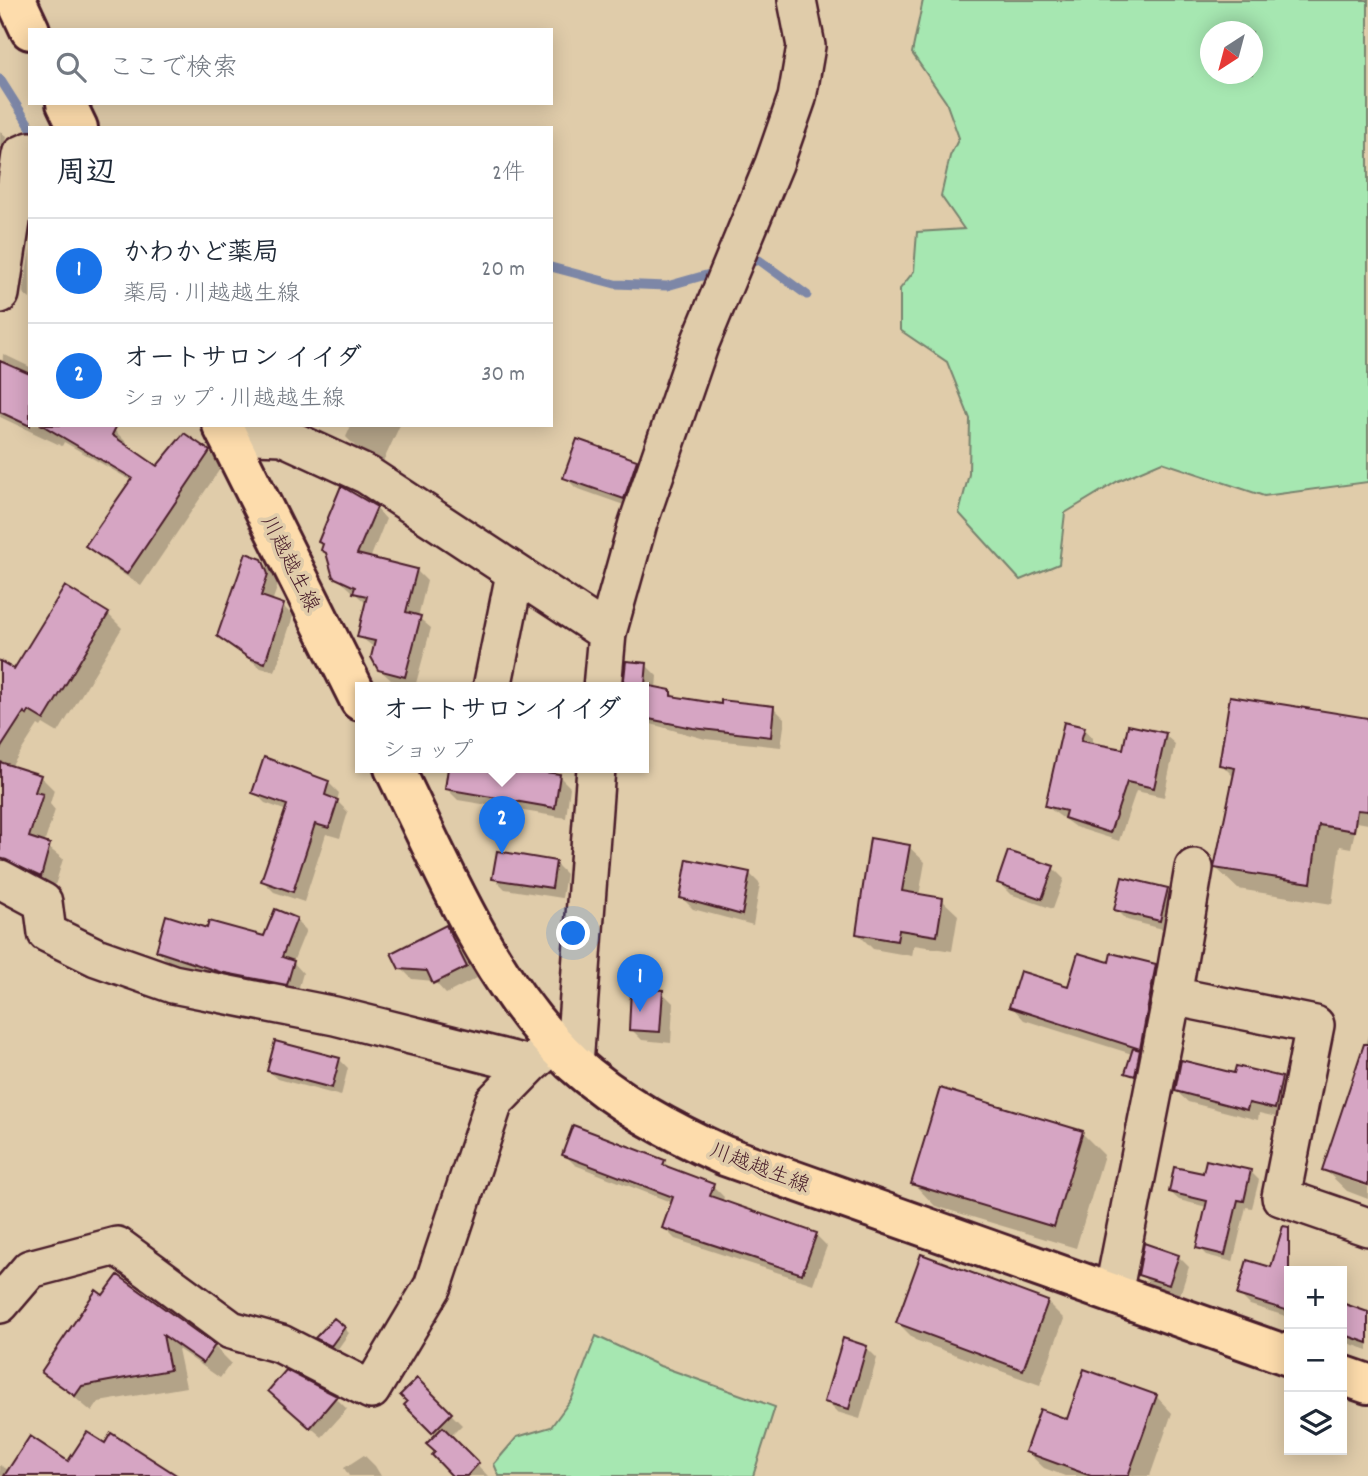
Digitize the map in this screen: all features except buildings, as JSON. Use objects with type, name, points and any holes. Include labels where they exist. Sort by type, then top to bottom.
[{"type":"main road","points":[[16,0],[29,28]]},
{"type":"main road","name":"川越越生線","points":[[224,430],[355,691]]},
{"type":"main road","name":"川越越生線","points":[[396,773],[467,915],[553,1058],[671,1131],[725,1156],[1284,1354]]},
{"type":"main road","points":[[1347,1377],[1368,1384]]},
{"type":"street","points":[[603,682],[607,633],[638,523],[700,343],[774,164],[797,98],[806,47],[797,0]]},
{"type":"street","points":[[0,294],[21,155],[28,151]]},
{"type":"street","points":[[224,430],[282,436],[367,475],[515,575],[607,633]]},
{"type":"street","points":[[493,682],[515,575]]},
{"type":"street","points":[[0,1304],[30,1269],[117,1246],[231,1330],[281,1344],[371,1390],[413,1315],[433,1286],[494,1102],[553,1058],[595,773]]},
{"type":"street","points":[[1113,1294],[1172,996],[1194,868]]},
{"type":"street","points":[[0,879],[43,902],[47,933],[122,966],[173,984],[553,1058]]},
{"type":"street","points":[[1172,996],[1315,1025],[1281,1197],[1368,1227]]},
{"type":"green space","points":[[923,0],[1368,0],[1368,482],[1264,496],[1162,462],[1118,481],[1065,513],[1059,564],[1020,580],[959,513],[969,474],[970,419],[947,362],[900,330],[900,289],[914,271],[917,232],[964,229],[941,196],[950,156],[959,138],[946,102],[912,53]]},
{"type":"green space","points":[[596,1336],[660,1366],[775,1407],[753,1476],[499,1476],[494,1464],[517,1437],[551,1427],[572,1398]]},
{"type":"waterway","points":[[0,79],[30,126]]},
{"type":"waterway","points":[[743,265],[759,260],[807,295]]},
{"type":"waterway","points":[[553,268],[615,284],[667,286],[720,271]]},
{"type":"place","name":"オートサロン イイダ","points":[[502,854]]},
{"type":"place","name":"かわかど薬局","points":[[640,1012]]}]
